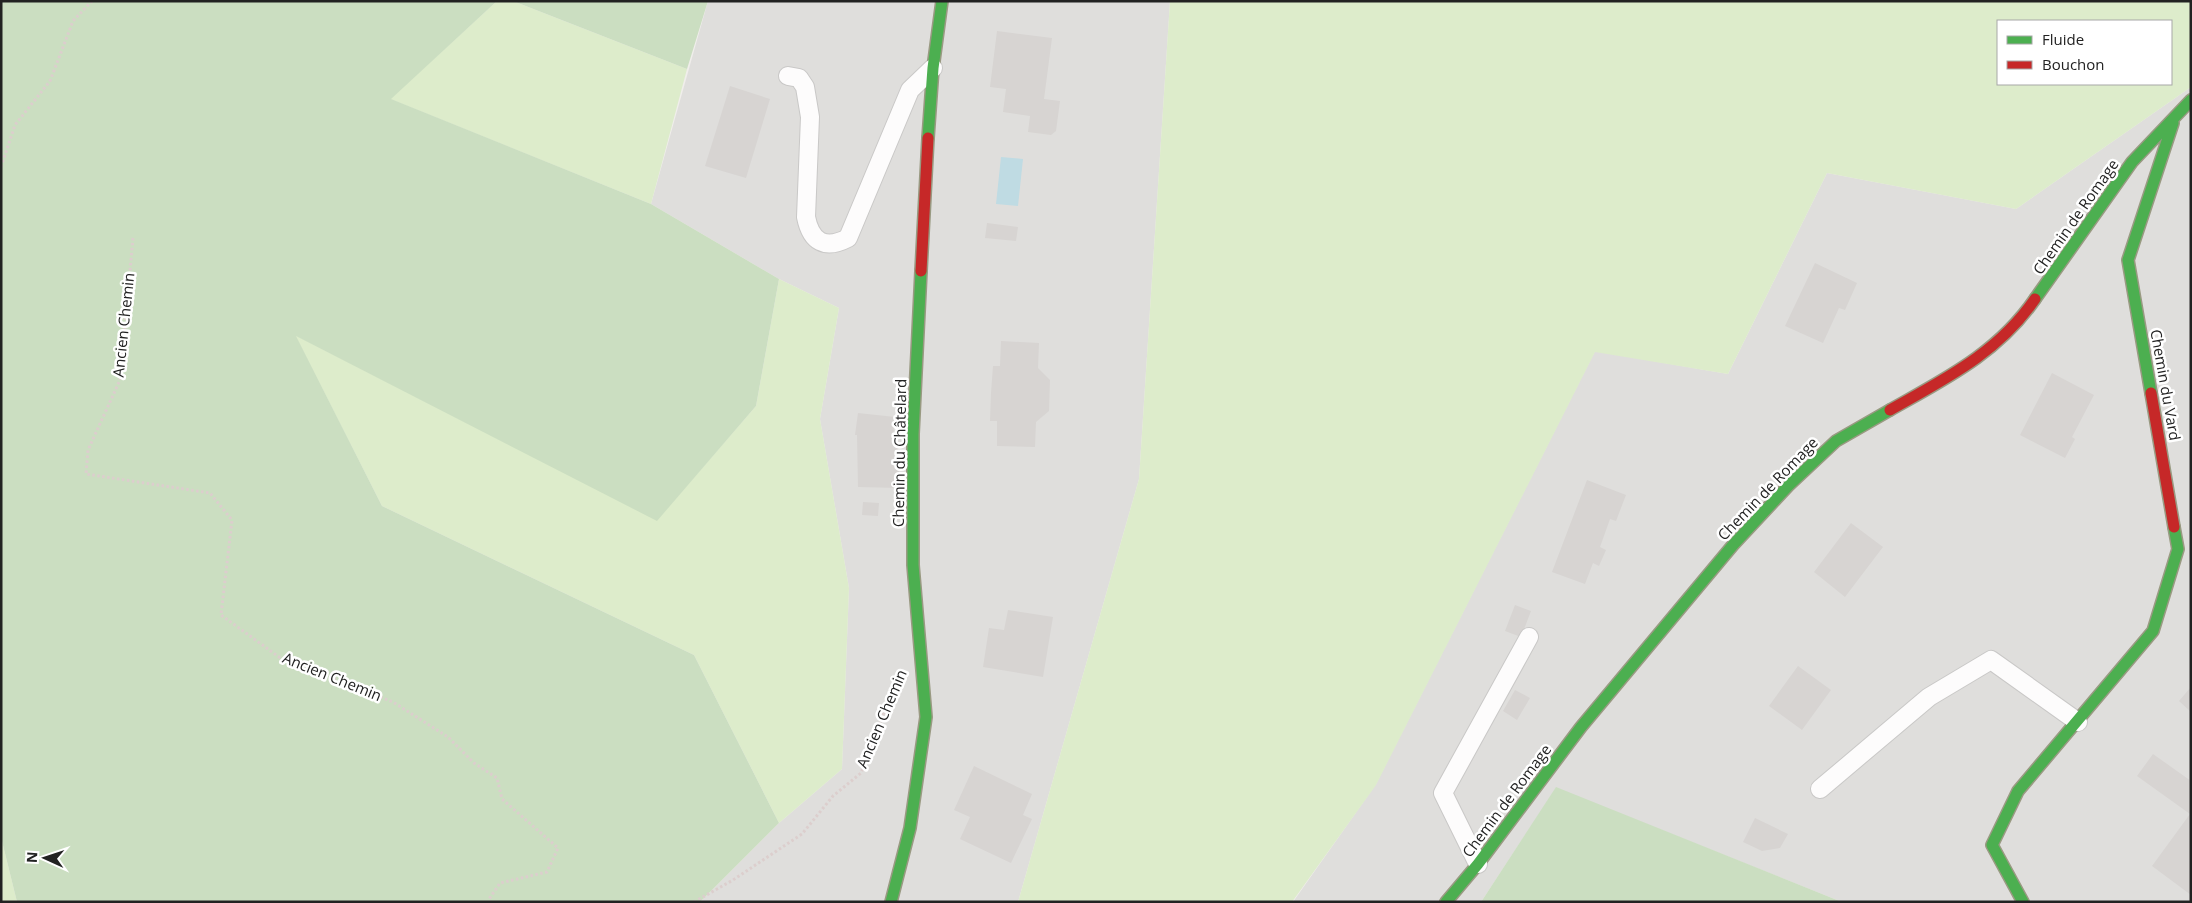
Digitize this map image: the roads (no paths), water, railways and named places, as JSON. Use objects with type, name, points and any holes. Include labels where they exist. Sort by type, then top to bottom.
[{"type":"street","name":"Chemin du Châtelard","points":[[891,902],[910,828],[926,717],[913,565],[913,434],[927,152],[942,1]]},
{"type":"street","name":"Chemin de Romage","points":[[1446,902],[1478,864],[1581,727],[1733,544],[1788,486],[1836,441],[1964,367],[1995,344],[2025,314],[2132,162],[2191,100]]},
{"type":"street","name":"Chemin du Vard","points":[[2023,902],[1992,845],[2018,791],[2153,631],[2178,549],[2128,260],[2175,115]]},
{"type":"lane","points":[[788,76],[799,78],[805,87],[809,110],[806,217],[809,232],[822,243],[835,244],[848,238],[910,90],[934,68]]},
{"type":"lane","points":[[1478,864],[1442,793],[1529,637]]},
{"type":"lane","points":[[1820,789],[1930,697],[1991,660],[2078,722]]},
{"type":"water","points":[[1001,157],[1023,159],[1018,206],[996,204]]}]
